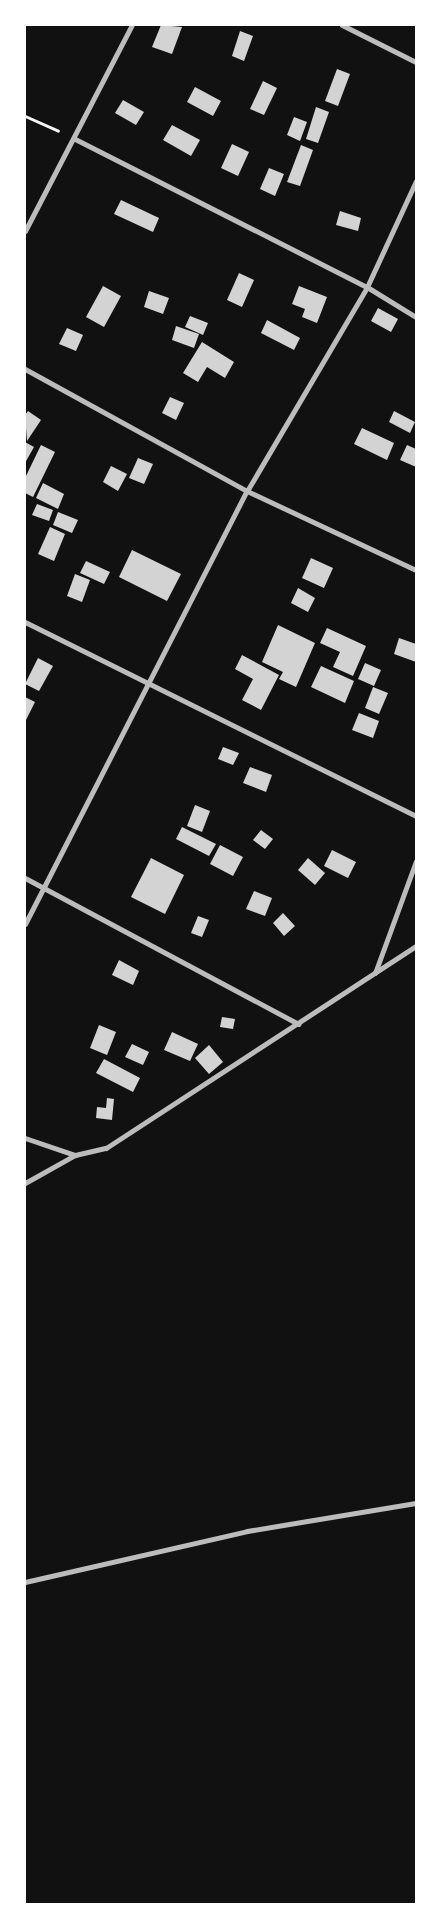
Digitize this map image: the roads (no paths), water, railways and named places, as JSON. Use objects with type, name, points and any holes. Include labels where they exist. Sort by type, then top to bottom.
[{"type":"street","points":[[25,231],[75,139],[132,25]]},
{"type":"street","points":[[342,25],[416,62]]},
{"type":"street","points":[[75,139],[366,286],[416,316]]},
{"type":"street","points":[[25,924],[247,490],[366,286],[416,181]]},
{"type":"street","points":[[25,369],[247,490],[416,570]]},
{"type":"street","points":[[25,622],[416,816]]},
{"type":"street","points":[[375,973],[416,862]]},
{"type":"street","points":[[25,878],[298,1024]]},
{"type":"street","points":[[25,1183],[75,1155],[106,1148],[416,946]]},
{"type":"street","points":[[25,1138],[75,1155]]},
{"type":"street","points":[[25,1582],[247,1531],[416,1503]]}]
